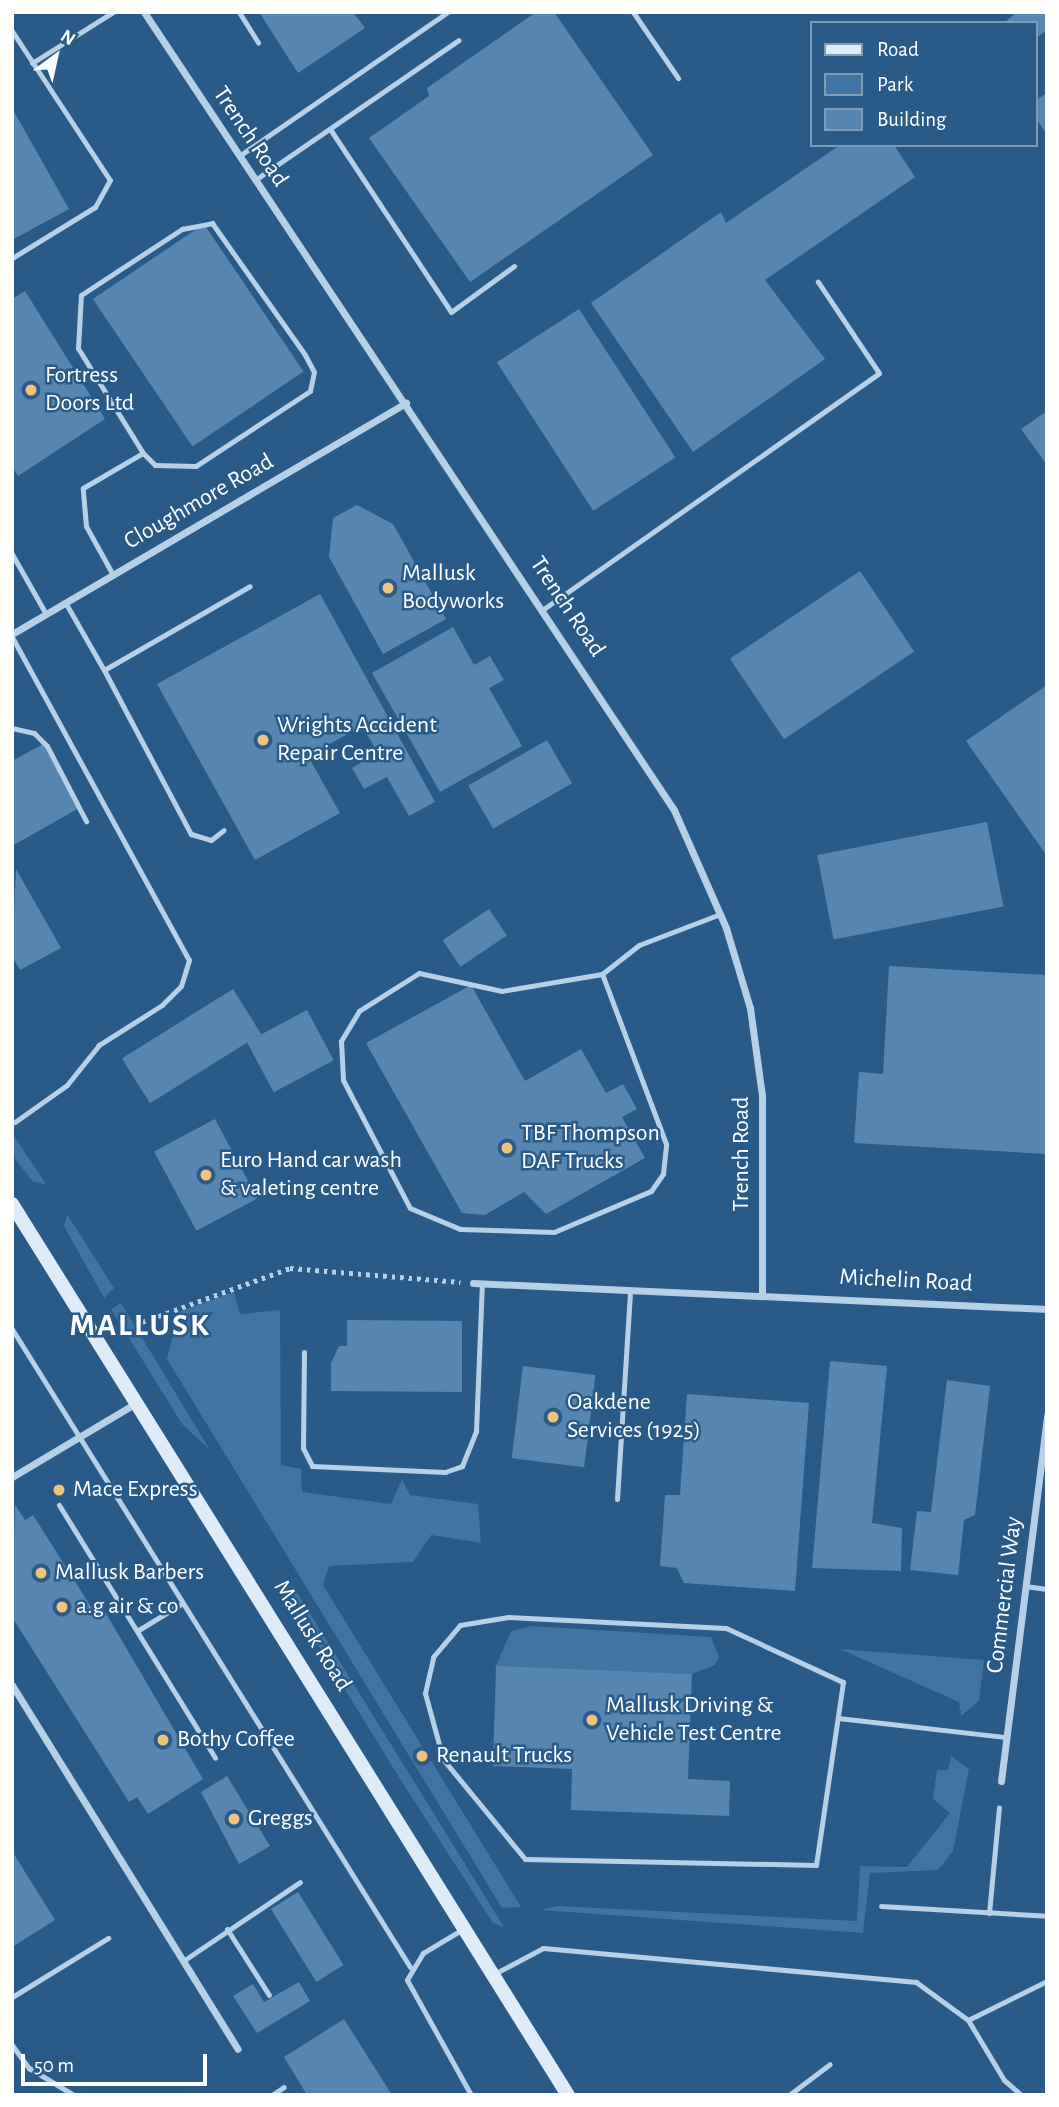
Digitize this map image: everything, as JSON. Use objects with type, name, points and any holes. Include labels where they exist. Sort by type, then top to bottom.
[{"type":"main road","name":"Mallusk Road","points":[[12,1204],[466,1927],[568,2095]]},
{"type":"street","name":"Trench Road","points":[[144,12],[545,608],[674,810],[720,914],[750,1008],[762,1096],[762,1295]]},
{"type":"street","name":"Cloughmore Road","points":[[12,635],[406,403]]},
{"type":"street","name":"Michelin Road","points":[[472,1283],[1047,1309]]},
{"type":"street","points":[[12,1477],[137,1402]]},
{"type":"street","name":"Commercial Way","points":[[1002,1781],[1047,1415]]},
{"type":"street","points":[[12,1685],[238,2049]]},
{"type":"lane","points":[[32,63],[113,12]]},
{"type":"lane","points":[[239,12],[258,43]]},
{"type":"lane","points":[[239,156],[449,12]]},
{"type":"lane","points":[[633,12],[678,78]]},
{"type":"lane","points":[[12,31],[110,180],[95,207],[12,258]]},
{"type":"lane","points":[[255,180],[458,40]]},
{"type":"lane","points":[[330,129],[451,312],[514,266]]},
{"type":"lane","points":[[212,223],[305,355],[314,372],[310,391],[196,466],[155,465],[143,453],[78,348],[82,295],[182,229],[212,223]]},
{"type":"lane","points":[[545,608],[879,373],[818,282]]},
{"type":"lane","points":[[113,575],[86,526],[83,488],[143,453]]},
{"type":"lane","points":[[12,554],[46,614]]},
{"type":"lane","points":[[104,670],[250,586]]},
{"type":"lane","points":[[65,602],[191,834],[211,840],[224,830]]},
{"type":"lane","points":[[12,635],[189,960],[181,986],[162,1005],[99,1045],[67,1086],[15,1122]]},
{"type":"lane","points":[[12,728],[34,733],[47,746],[86,821]]},
{"type":"lane","points":[[602,974],[666,1144],[663,1174],[651,1191],[554,1232],[460,1229],[410,1208],[343,1080],[341,1041],[359,1011],[419,973],[502,991],[602,974],[639,946],[720,914]]},
{"type":"lane","points":[[304,1352],[303,1448],[312,1466],[431,1472],[463,1466],[476,1431],[482,1284]]},
{"type":"lane","points":[[617,1499],[630,1292]]},
{"type":"lane","points":[[12,1329],[181,1604],[410,1967],[411,1996],[471,2095]]},
{"type":"lane","points":[[59,1505],[215,1758]]},
{"type":"lane","points":[[1025,1586],[1047,1589]]},
{"type":"lane","points":[[137,1631],[181,1604]]},
{"type":"lane","points":[[508,1617],[726,1628],[842,1682],[838,1718],[816,1865],[525,1859],[443,1759],[425,1693],[433,1657],[460,1625],[508,1617]]},
{"type":"lane","points":[[838,1718],[1006,1737]]},
{"type":"lane","points":[[989,1913],[999,1807]]},
{"type":"lane","points":[[183,1961],[300,1882]]},
{"type":"lane","points":[[881,1906],[1047,1916]]},
{"type":"lane","points":[[410,1967],[466,1927]]},
{"type":"lane","points":[[227,1929],[269,1995]]},
{"type":"lane","points":[[12,1997],[108,1938]]},
{"type":"lane","points":[[494,1974],[543,1948],[864,1974],[916,1982],[968,2020],[1004,2080],[1021,2095]]},
{"type":"lane","points":[[968,2020],[1047,1981]]},
{"type":"lane","points":[[12,2045],[29,2068],[74,2095]]},
{"type":"lane","points":[[789,2095],[830,2064]]},
{"type":"lane","points":[[272,2095],[284,2087]]},
{"type":"path","points":[[142,1322],[290,1268],[472,1283]]},
{"type":"green space","points":[[12,1133],[46,1184],[33,1182],[15,1159]]},
{"type":"green space","points":[[67,1214],[114,1288],[104,1298],[64,1226]]},
{"type":"green space","points":[[234,1292],[240,1314],[280,1310],[281,1465],[301,1469],[302,1492],[391,1504],[402,1479],[410,1495],[478,1504],[481,1543],[431,1535],[413,1562],[329,1566],[323,1585],[521,1907],[502,1908],[167,1359],[179,1312]]},
{"type":"green space","points":[[121,1303],[210,1450],[182,1424],[111,1309]]},
{"type":"green space","points":[[293,1586],[504,1927],[493,1923],[400,1779],[284,1590]]},
{"type":"green space","points":[[531,1626],[711,1637],[719,1657],[715,1665],[692,1674],[495,1668],[511,1631]]},
{"type":"green space","points":[[840,1649],[984,1660],[979,1701],[961,1716],[959,1702]]},
{"type":"green space","points":[[951,1756],[969,1769],[953,1851],[938,1870],[870,1873],[863,1933],[541,1910],[557,1906],[857,1921],[860,1866],[907,1867],[950,1813],[933,1799],[937,1770],[948,1770]]},
{"type":"building","points":[[259,12],[353,12],[365,28],[298,73]]},
{"type":"building","points":[[536,12],[554,12],[653,155],[470,282],[369,138],[429,96],[427,88]]},
{"type":"building","points":[[1017,12],[1047,12],[1047,30],[1038,37],[1038,21],[1006,21]]},
{"type":"building","points":[[1047,93],[1047,134],[1038,122],[1038,99]]},
{"type":"building","points":[[12,108],[69,209],[12,240]]},
{"type":"building","points":[[837,147],[895,147],[915,177],[765,280],[825,359],[693,452],[591,303],[721,212],[726,223]]},
{"type":"building","points":[[204,224],[304,372],[192,447],[93,299]]},
{"type":"building","points":[[25,291],[105,419],[18,476],[12,467],[12,299]]},
{"type":"building","points":[[579,309],[675,457],[593,511],[497,362]]},
{"type":"building","points":[[1047,411],[1047,465],[1021,429]]},
{"type":"building","name":"Mallusk Bodyworks","points":[[357,505],[393,524],[446,619],[383,654],[329,557],[333,518]]},
{"type":"building","points":[[860,571],[914,651],[784,739],[730,659]]},
{"type":"building","name":"Wrights Accident Repair Centre","points":[[320,594],[435,802],[409,816],[387,777],[364,789],[352,768],[378,753],[362,726],[308,756],[340,813],[255,860],[157,684]]},
{"type":"building","points":[[453,627],[474,665],[490,656],[504,680],[489,688],[522,746],[440,792],[372,673]]},
{"type":"building","points":[[1047,685],[1047,856],[966,741]]},
{"type":"building","points":[[547,740],[572,783],[493,829],[468,786]]},
{"type":"building","points":[[43,744],[79,808],[12,846],[12,761]]},
{"type":"building","points":[[987,822],[1003,906],[834,939],[817,855]]},
{"type":"building","points":[[16,869],[61,948],[20,970],[12,956]]},
{"type":"building","points":[[489,909],[507,936],[460,967],[443,940]]},
{"type":"building","points":[[889,966],[1046,975],[1047,1154],[854,1143],[859,1072],[883,1074]]},
{"type":"building","points":[[471,985],[525,1081],[581,1049],[606,1093],[623,1084],[637,1109],[622,1117],[645,1158],[546,1214],[524,1192],[485,1215],[462,1213],[366,1043]]},
{"type":"building","points":[[233,989],[261,1034],[150,1103],[122,1058]]},
{"type":"building","points":[[307,1010],[334,1060],[274,1092],[247,1042]]},
{"type":"building","name":"Euro Hand car wash & valeting centre","points":[[215,1119],[257,1198],[196,1231],[154,1151]]},
{"type":"building","points":[[347,1320],[462,1321],[462,1392],[331,1391],[331,1363],[339,1346],[347,1346]]},
{"type":"building","points":[[830,1361],[887,1366],[872,1523],[902,1528],[901,1571],[812,1568]]},
{"type":"building","points":[[523,1366],[595,1375],[584,1467],[512,1458]]},
{"type":"building","points":[[947,1380],[990,1386],[975,1515],[964,1520],[958,1575],[910,1570],[917,1511],[931,1512]]},
{"type":"building","points":[[687,1394],[809,1403],[795,1591],[684,1583],[677,1568],[660,1566],[665,1495],[680,1495]]},
{"type":"building","points":[[15,1505],[25,1520],[33,1515],[93,1610],[101,1605],[203,1779],[148,1814],[137,1797],[129,1802],[12,1617]]},
{"type":"building","name":"Mallusk Driving & Vehicle Test Centre","points":[[496,1666],[692,1674],[688,1779],[730,1781],[729,1816],[571,1810],[572,1769],[493,1766]]},
{"type":"building","name":"Greggs","points":[[227,1776],[270,1846],[239,1864],[201,1792]]},
{"type":"building","points":[[12,1851],[55,1920],[12,1947]]},
{"type":"building","points":[[298,1892],[344,1965],[316,1982],[271,1909]]},
{"type":"building","points":[[299,1982],[310,2001],[257,2033],[233,1996],[253,1984],[264,2002]]},
{"type":"building","points":[[344,2019],[392,2095],[307,2095],[284,2057]]},
{"type":"place","name":"Fortress Doors Ltd","points":[[31,390]]},
{"type":"place","name":"Mallusk Bodyworks","points":[[388,588]]},
{"type":"place","name":"Wrights Accident Repair Centre","points":[[263,740]]},
{"type":"place","name":"TBF Thompson DAF Trucks","points":[[507,1148]]},
{"type":"place","name":"Euro Hand car wash & valeting centre","points":[[206,1175]]},
{"type":"place","name":"Oakdene Services (1925)","points":[[553,1417]]},
{"type":"place","name":"Mace Express","points":[[59,1490]]},
{"type":"place","name":"Mallusk Barbers","points":[[41,1573]]},
{"type":"place","name":"a.g air & co","points":[[62,1607]]},
{"type":"place","name":"Mallusk Driving & Vehicle Test Centre","points":[[592,1720]]},
{"type":"place","name":"Bothy Coffee","points":[[163,1740]]},
{"type":"place","name":"Renault Trucks","points":[[422,1756]]},
{"type":"place","name":"Greggs","points":[[234,1819]]},
{"type":"district","name":"MALLUSK","points":[[140,1325]]}]
